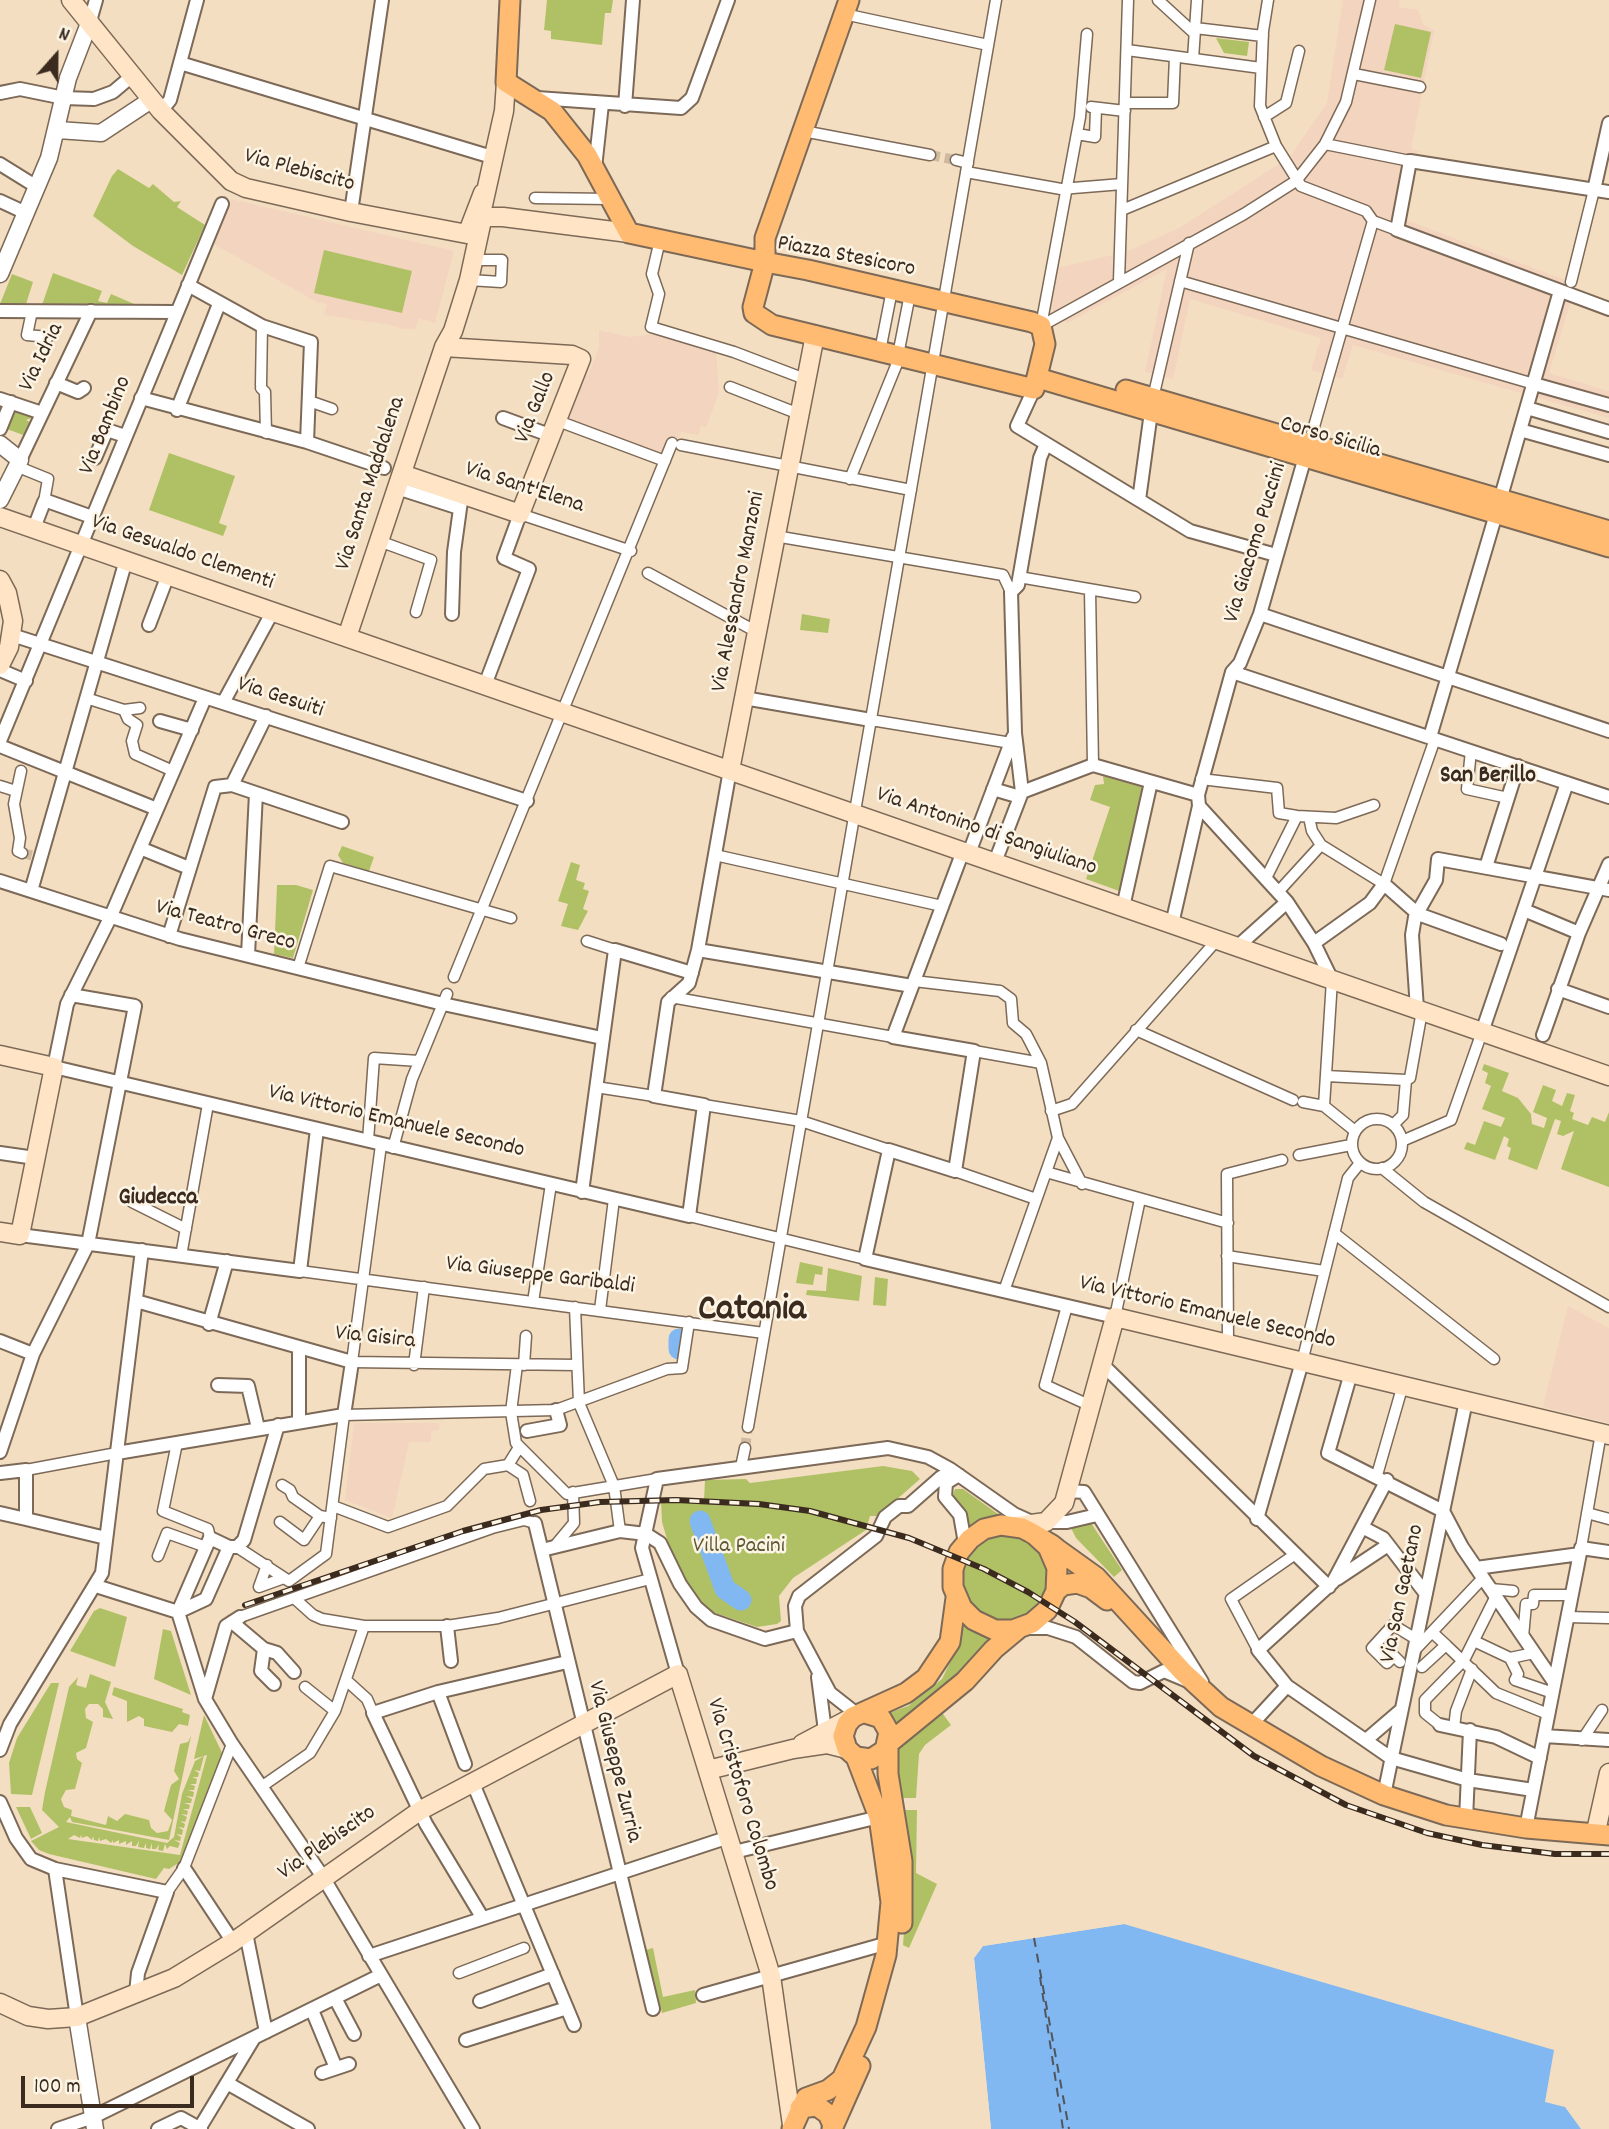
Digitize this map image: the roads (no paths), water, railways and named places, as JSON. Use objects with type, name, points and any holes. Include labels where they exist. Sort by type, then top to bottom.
[{"type":"main road","name":"Via Plebiscito","points":[[71,0],[156,105],[238,186],[351,212],[467,234]]},
{"type":"main road","points":[[510,0],[507,73],[552,111],[595,168],[629,233]]},
{"type":"main road","points":[[483,194],[484,210],[503,217],[629,233],[765,262],[765,238],[847,7]]},
{"type":"main road","name":"Via Santa Maddalena","points":[[347,637],[444,347],[467,234],[483,194],[486,155],[504,111],[507,73]]},
{"type":"main road","name":"Via Santa Maddalena","points":[[444,347],[453,331],[469,280],[482,220],[489,216],[503,217]]},
{"type":"main road","name":"Piazza Stesicoro","points":[[1038,377],[893,358],[813,340],[772,325],[754,313],[753,307],[765,262],[944,303],[1043,320]]},
{"type":"main road","points":[[1038,377],[1045,344],[1043,320]]},
{"type":"main road","name":"Via Alessandro Manzoni","points":[[730,770],[813,340]]},
{"type":"main road","name":"Via Gallo","points":[[444,347],[572,355],[581,359],[520,514]]},
{"type":"main road","name":"Corso Sicilia","points":[[1038,377],[1152,405],[1307,450],[1609,531]]},
{"type":"main road","name":"Via Sant'Elena","points":[[399,481],[461,501],[520,514]]},
{"type":"main road","name":"Corso Sicilia","points":[[1500,502],[1609,547]]},
{"type":"main road","name":"Via Gesualdo Clementi","points":[[0,517],[347,637]]},
{"type":"main road","points":[[0,580],[11,607],[17,636],[3,669]]},
{"type":"main road","name":"Via Antonino di Sangiuliano","points":[[347,637],[1609,1076]]},
{"type":"main road","name":"Via Vittorio Emanuele Secondo","points":[[0,1055],[54,1067]]},
{"type":"main road","points":[[0,1232],[20,1235],[54,1067]]},
{"type":"main road","points":[[793,1749],[905,1693],[932,1671],[944,1653],[954,1629],[956,1598],[953,1569],[965,1543],[990,1527],[1033,1525],[1066,1497],[1115,1317]]},
{"type":"main road","name":"Via Vittorio Emanuele Secondo","points":[[1115,1317],[1605,1434]]},
{"type":"main road","points":[[1033,1525],[1051,1549],[1111,1590],[1195,1684],[1221,1707],[1250,1727],[1341,1776],[1384,1795],[1466,1819],[1526,1828],[1597,1832],[1609,1773]]},
{"type":"main road","points":[[708,1770],[793,1749],[827,1744],[851,1753],[877,1757],[965,1681],[994,1649],[1047,1610],[1056,1591],[1057,1574],[1051,1549]]},
{"type":"main road","points":[[1056,1591],[1070,1583],[1084,1585],[1140,1625]]},
{"type":"main road","points":[[956,1598],[966,1613],[984,1626],[1001,1630],[1020,1628]]},
{"type":"main road","name":"Via Plebiscito","points":[[0,2003],[28,2016],[77,2017],[189,1971],[421,1810],[468,1773],[582,1723],[678,1674]]},
{"type":"main road","name":"Via Cristoforo Colombo","points":[[678,1674],[771,1976],[795,2121]]},
{"type":"main road","points":[[795,2121],[810,2094],[828,2090],[842,2078],[866,2027],[888,1943],[891,1902],[879,1816],[844,1732],[859,1715],[876,1715],[885,1722],[890,1732],[888,1774],[902,1861],[902,1921],[875,2029],[832,2127]]},
{"type":"main road","points":[[795,2121],[817,2106],[828,2114],[832,2127]]},
{"type":"street","points":[[0,274],[58,130],[68,78],[96,0]]},
{"type":"street","points":[[58,130],[101,133],[170,100],[197,0]]},
{"type":"street","points":[[351,212],[382,0]]},
{"type":"street","points":[[503,0],[510,0]]},
{"type":"street","points":[[595,168],[613,105],[633,0]]},
{"type":"street","points":[[533,97],[671,110],[686,104],[692,98],[728,0]]},
{"type":"street","points":[[748,1427],[996,0]]},
{"type":"street","points":[[1119,281],[1128,0]]},
{"type":"street","points":[[1158,0],[1194,29],[1263,34]]},
{"type":"street","points":[[1190,59],[1197,0]]},
{"type":"street","points":[[1268,0],[1263,34],[1260,106],[1276,146],[1301,186],[1366,211],[1373,221],[1609,309]]},
{"type":"street","points":[[1043,320],[1189,243],[1296,181],[1325,144],[1346,102],[1370,0]]},
{"type":"street","points":[[847,7],[988,45]]},
{"type":"street","points":[[1043,320],[1077,134],[1087,34]]},
{"type":"street","points":[[1127,50],[1261,68]]},
{"type":"street","points":[[1264,117],[1286,103],[1299,51]]},
{"type":"street","points":[[1081,106],[1096,108],[1173,103],[1175,57]]},
{"type":"street","points":[[180,63],[486,155]]},
{"type":"street","points":[[1354,74],[1420,87]]},
{"type":"street","points":[[0,93],[20,89],[64,98],[94,99],[105,95],[132,76]]},
{"type":"street","points":[[1077,134],[1095,137],[1096,108]]},
{"type":"street","points":[[1571,282],[1609,123]]},
{"type":"street","points":[[803,131],[930,155]]},
{"type":"street","points":[[1325,144],[1410,161],[1609,192]]},
{"type":"street","points":[[1122,210],[1276,146]]},
{"type":"street","points":[[956,160],[967,167],[1066,189],[1122,184]]},
{"type":"street","points":[[1397,230],[1410,161]]},
{"type":"street","points":[[0,164],[37,187]]},
{"type":"street","points":[[535,198],[610,199]]},
{"type":"street","points":[[0,201],[26,213]]},
{"type":"street","name":"Via Bambino","points":[[0,744],[222,205]]},
{"type":"street","name":"Via Giacomo Puccini","points":[[1172,924],[1201,779],[1232,672],[1240,663],[1260,614],[1373,221]]},
{"type":"street","points":[[660,240],[652,274],[659,289],[651,327],[734,352],[806,379]]},
{"type":"street","points":[[1139,500],[1152,405],[1189,243]]},
{"type":"street","points":[[469,280],[501,282],[502,260],[473,260]]},
{"type":"street","points":[[1180,281],[1609,405]]},
{"type":"street","points":[[188,285],[262,326],[311,342],[307,442]]},
{"type":"street","points":[[1314,943],[1370,903],[1384,884],[1432,738],[1560,290]]},
{"type":"street","points":[[850,479],[893,358],[901,292]]},
{"type":"street","points":[[893,358],[901,292]]},
{"type":"street","points":[[177,410],[219,304]]},
{"type":"street","points":[[32,311],[27,335],[48,337]]},
{"type":"street","name":"Via Idria","points":[[0,500],[91,311]]},
{"type":"street","points":[[0,312],[176,312]]},
{"type":"street","points":[[262,326],[261,386],[265,391],[266,433]]},
{"type":"street","points":[[1038,377],[1017,426],[1190,531],[1276,555]]},
{"type":"street","points":[[56,383],[78,392],[84,388]]},
{"type":"street","points":[[730,387],[799,414]]},
{"type":"street","points":[[141,398],[177,410],[307,442],[384,468]]},
{"type":"street","points":[[0,429],[6,401],[42,412]]},
{"type":"street","points":[[309,401],[332,409]]},
{"type":"street","points":[[1527,408],[1609,432]]},
{"type":"street","points":[[503,418],[555,428],[665,461]]},
{"type":"street","points":[[95,458],[107,430],[125,436]]},
{"type":"street","points":[[1520,430],[1609,455]]},
{"type":"street","points":[[0,444],[18,463],[48,479],[44,502],[34,528]]},
{"type":"street","points":[[454,977],[631,551],[665,461],[677,444],[911,490]]},
{"type":"street","points":[[893,1037],[942,906],[993,789],[1008,739],[1012,592],[1020,577],[1040,457],[1046,444]]},
{"type":"street","points":[[452,614],[454,552],[461,501]]},
{"type":"street","points":[[44,502],[92,517]]},
{"type":"street","points":[[485,685],[529,569],[504,558],[520,514]]},
{"type":"street","name":"Via Sant'Elena","points":[[520,514],[631,551]]},
{"type":"street","points":[[775,536],[1003,575],[1012,592]]},
{"type":"street","points":[[379,541],[431,560],[416,612]]},
{"type":"street","points":[[31,891],[37,857],[65,772],[126,561]]},
{"type":"street","points":[[648,573],[757,632]]},
{"type":"street","points":[[149,625],[169,575]]},
{"type":"street","points":[[1020,577],[1135,597]]},
{"type":"street","points":[[1090,590],[1093,765]]},
{"type":"street","points":[[223,703],[273,611]]},
{"type":"street","points":[[1260,614],[1609,731]]},
{"type":"street","name":"Via Gesuiti","points":[[17,636],[527,801]]},
{"type":"street","points":[[3,669],[26,681]]},
{"type":"street","points":[[1232,672],[1609,797]]},
{"type":"street","points":[[86,698],[124,710],[140,708]]},
{"type":"street","points":[[54,1067],[71,995],[110,918],[205,698]]},
{"type":"street","points":[[744,698],[871,720],[1008,739]]},
{"type":"street","points":[[124,710],[128,719],[137,724],[132,741],[135,754],[173,771]]},
{"type":"street","points":[[232,785],[266,716]]},
{"type":"street","points":[[160,721],[192,730]]},
{"type":"street","points":[[995,862],[1024,793],[1008,739]]},
{"type":"street","points":[[0,744],[23,763],[65,772],[157,808]]},
{"type":"street","points":[[1471,751],[1467,789],[1508,798]]},
{"type":"street","points":[[22,853],[18,852],[20,838],[14,818],[16,790],[23,763]]},
{"type":"street","points":[[993,789],[1024,793],[1093,765],[1151,782],[1198,800],[1279,891],[1314,943],[1332,980],[1325,1101]]},
{"type":"street","points":[[1486,867],[1518,766]]},
{"type":"street","name":"Via Alessandro Manzoni","points":[[695,962],[730,770]]},
{"type":"street","points":[[1201,779],[1277,788],[1279,813],[1296,818],[1312,831],[1320,843],[1384,884],[1418,914],[1501,944]]},
{"type":"street","points":[[1123,907],[1151,782]]},
{"type":"street","points":[[1402,1141],[1451,1121],[1567,783]]},
{"type":"street","points":[[169,936],[211,791],[215,787],[232,785],[342,822]]},
{"type":"street","points":[[0,786],[16,790]]},
{"type":"street","points":[[248,955],[256,793]]},
{"type":"street","points":[[1296,818],[1326,818],[1374,805]]},
{"type":"street","points":[[1309,817],[1312,831]]},
{"type":"street","points":[[1266,878],[1296,818]]},
{"type":"street","points":[[1279,891],[1320,843]]},
{"type":"street","points":[[140,848],[189,868]]},
{"type":"street","points":[[715,851],[740,860],[942,906]]},
{"type":"street","points":[[1326,1076],[1410,1078],[1420,1010],[1412,935],[1418,914],[1436,880],[1437,859],[1604,889]]},
{"type":"street","points":[[1543,1035],[1579,933],[1604,889],[1609,864]]},
{"type":"street","points":[[298,968],[330,866],[511,918]]},
{"type":"street","name":"Via Teatro Greco","points":[[0,881],[169,936],[602,1038]]},
{"type":"street","points":[[1237,947],[1287,902]]},
{"type":"street","points":[[1524,911],[1579,933]]},
{"type":"street","points":[[1054,1111],[1072,1104],[1216,940]]},
{"type":"street","points":[[587,941],[667,965],[695,962],[827,972],[913,984],[1000,991],[1011,999],[1013,1023],[1026,1034],[1041,1063],[1054,1111],[1058,1139],[1082,1184]]},
{"type":"street","points":[[582,1192],[615,950]]},
{"type":"street","points":[[654,1097],[669,999],[685,988],[695,962]]},
{"type":"street","points":[[1558,989],[1609,1007]]},
{"type":"street","points":[[0,1452],[33,1354],[88,1244],[135,1006],[71,995]]},
{"type":"street","points":[[381,1145],[445,999]]},
{"type":"street","points":[[669,999],[819,1019],[893,1037],[1041,1063]]},
{"type":"street","points":[[1136,1030],[1298,1101],[1325,1101],[1355,1131]]},
{"type":"street","points":[[955,1171],[974,1051]]},
{"type":"street","points":[[280,1522],[304,1540],[333,1506],[381,1145],[374,1058],[421,1056]]},
{"type":"street","name":"Via Vittorio Emanuele Secondo","points":[[54,1067],[1115,1317]]},
{"type":"street","points":[[1393,1125],[1403,1115],[1406,1080]]},
{"type":"street","points":[[596,1087],[801,1121],[1036,1199]]},
{"type":"street","points":[[181,1256],[208,1104]]},
{"type":"street","points":[[690,1216],[704,1105]]},
{"type":"street","points":[[1382,1168],[1398,1156],[1402,1141],[1393,1125],[1372,1119],[1355,1131],[1351,1144],[1360,1163],[1368,1167],[1382,1168],[1424,1202],[1609,1307]]},
{"type":"street","points":[[20,1235],[300,1271],[317,1129]]},
{"type":"street","points":[[1004,1292],[1058,1139]]},
{"type":"street","points":[[1299,1156],[1351,1144]]},
{"type":"street","points":[[864,1259],[889,1150]]},
{"type":"street","points":[[0,1153],[35,1158]]},
{"type":"street","points":[[1228,1344],[1227,1174],[1282,1160]]},
{"type":"street","points":[[1257,1518],[1302,1362],[1348,1178],[1360,1163]]},
{"type":"street","points":[[1045,1177],[1082,1184],[1228,1223]]},
{"type":"street","points":[[533,1302],[551,1184]]},
{"type":"street","points":[[600,1310],[614,1199]]},
{"type":"street","points":[[1115,1317],[1140,1199]]},
{"type":"street","points":[[132,1202],[186,1229]]},
{"type":"street","points":[[1334,1233],[1494,1359]]},
{"type":"street","points":[[0,1750],[9,1724],[96,1586],[103,1561],[142,1251]]},
{"type":"street","points":[[1227,1256],[1324,1271]]},
{"type":"street","points":[[209,1324],[227,1262]]},
{"type":"street","name":"Via Giuseppe Garibaldi","points":[[300,1271],[764,1333]]},
{"type":"street","points":[[414,1365],[424,1287]]},
{"type":"street","name":"Via Gisira","points":[[136,1301],[209,1324],[352,1362],[414,1365],[576,1365]]},
{"type":"street","points":[[1067,1306],[1045,1385],[1091,1406]]},
{"type":"street","points":[[575,1307],[579,1403],[614,1486],[620,1531]]},
{"type":"street","points":[[0,1473],[344,1415],[556,1409],[579,1403],[667,1369],[682,1368],[690,1322]]},
{"type":"street","points":[[526,1336],[508,1410],[518,1449],[567,1494],[741,1466],[888,1448],[928,1457],[960,1475],[1033,1525],[1097,1515]]},
{"type":"street","points":[[0,1341],[33,1354]]},
{"type":"street","points":[[299,1349],[299,1421]]},
{"type":"street","points":[[1100,1372],[1140,1402],[1290,1551],[1331,1584]]},
{"type":"street","points":[[1351,1373],[1328,1453],[1382,1477],[1443,1511],[1462,1547],[1534,1653],[1553,1688]]},
{"type":"street","points":[[218,1385],[248,1385],[258,1428]]},
{"type":"street","points":[[1331,1584],[1363,1527],[1382,1477],[1400,1395]]},
{"type":"street","name":"Via San Gaetano","points":[[1384,1795],[1466,1401]]},
{"type":"street","points":[[527,1431],[560,1424],[556,1409]]},
{"type":"street","points":[[96,1586],[178,1612],[206,1599],[233,1547],[244,1540],[278,1425]]},
{"type":"street","points":[[1526,1828],[1586,1516],[1605,1434]]},
{"type":"street","points":[[177,1443],[163,1511],[208,1530],[208,1542],[178,1612],[205,1699],[232,1744],[323,1877],[473,2129]]},
{"type":"street","points":[[741,1466],[745,1448]]},
{"type":"street","points":[[508,1465],[518,1449]]},
{"type":"street","points":[[333,1506],[388,1527],[447,1506],[484,1469],[508,1465],[523,1475],[530,1501]]},
{"type":"street","points":[[26,1470],[32,1520]]},
{"type":"street","points":[[859,1715],[830,1693],[797,1631],[795,1606],[799,1596],[876,1536],[885,1517],[892,1511],[908,1506],[942,1476],[949,1473],[960,1475]]},
{"type":"street","points":[[960,1475],[946,1483],[945,1497],[960,1515],[965,1543]]},
{"type":"street","name":"Via Cristoforo Colombo","points":[[657,1479],[642,1548],[678,1674]]},
{"type":"street","points":[[282,1485],[290,1490],[293,1497],[326,1517]]},
{"type":"street","points":[[548,1548],[574,1523],[573,1492]]},
{"type":"street","points":[[1066,1497],[1084,1492],[1221,1707]]},
{"type":"street","points":[[0,1513],[106,1538]]},
{"type":"street","points":[[1586,1516],[1609,1519]]},
{"type":"street","points":[[158,1556],[167,1533],[233,1547],[284,1577],[294,1579],[326,1554],[326,1517]]},
{"type":"street","points":[[205,1699],[226,1626],[294,1598],[492,1528],[524,1520],[535,1523]]},
{"type":"street","name":"Via Giuseppe Zurria","points":[[535,1523],[548,1548],[552,1603],[653,2009]]},
{"type":"street","points":[[1363,1527],[1388,1545],[1426,1594]]},
{"type":"street","points":[[548,1548],[620,1531],[646,1534],[660,1543],[680,1584],[696,1607],[711,1620],[765,1639],[797,1631]]},
{"type":"street","points":[[1437,1541],[1462,1547]]},
{"type":"street","points":[[1260,1654],[1331,1584],[1388,1545]]},
{"type":"street","points":[[1290,1551],[1231,1599],[1260,1654],[1287,1686],[1391,1758],[1468,1780],[1533,1790]]},
{"type":"street","points":[[1400,1661],[1394,1656],[1387,1663],[1372,1648],[1393,1625],[1415,1646],[1487,1583],[1580,1551],[1609,1552]]},
{"type":"street","points":[[267,1565],[259,1587],[284,1577]]},
{"type":"street","points":[[294,1598],[313,1615],[364,1626],[447,1626],[498,1618],[650,1580]]},
{"type":"street","points":[[1487,1583],[1513,1591]]},
{"type":"street","points":[[1487,1583],[1476,1637],[1464,1660],[1425,1700],[1425,1713],[1440,1725],[1496,1737],[1539,1758]]},
{"type":"street","points":[[1523,1637],[1526,1604],[1533,1604],[1534,1595],[1572,1595]]},
{"type":"street","points":[[1567,1617],[1609,1618]]},
{"type":"street","points":[[237,1622],[264,1649],[277,1653],[294,1672]]},
{"type":"street","points":[[261,1787],[310,1753],[335,1711],[364,1626]]},
{"type":"street","points":[[447,1626],[451,1661]]},
{"type":"street","points":[[1020,1628],[1048,1629],[1076,1637],[1133,1682],[1140,1683],[1164,1671],[1195,1684]]},
{"type":"street","points":[[1433,1633],[1496,1693],[1548,1714]]},
{"type":"street","points":[[1476,1637],[1510,1658],[1518,1674],[1516,1680],[1553,1688]]},
{"type":"street","points":[[1422,1667],[1446,1645]]},
{"type":"street","points":[[264,1649],[261,1671],[274,1684]]},
{"type":"street","points":[[1510,1658],[1534,1653]]},
{"type":"street","points":[[373,1713],[438,1692],[567,1662]]},
{"type":"street","points":[[1454,1728],[1456,1711],[1472,1669]]},
{"type":"street","points":[[817,1670],[825,1731]]},
{"type":"street","points":[[346,1681],[367,1699],[421,1810],[482,1917]]},
{"type":"street","points":[[1250,1727],[1287,1686]]},
{"type":"street","points":[[306,1687],[335,1711]]},
{"type":"street","points":[[438,1692],[468,1773],[575,2025]]},
{"type":"street","points":[[1366,1740],[1402,1710]]},
{"type":"street","points":[[1582,1740],[1602,1710]]},
{"type":"street","points":[[1466,1819],[1470,1730]]},
{"type":"street","points":[[1544,1736],[1609,1740]]},
{"type":"street","points":[[136,1993],[138,1973],[165,1898],[186,1870],[232,1744]]},
{"type":"street","points":[[0,1802],[16,1838],[31,1859],[55,1869],[165,1898]]},
{"type":"street","points":[[369,1956],[619,1873],[731,1844],[879,1816]]},
{"type":"street","points":[[55,1869],[94,2123]]},
{"type":"street","points":[[158,2129],[181,2118],[200,2129],[260,2035],[240,1938],[186,1870]]},
{"type":"street","points":[[703,1995],[888,1943]]},
{"type":"street","points":[[459,1973],[524,1948]]},
{"type":"street","points":[[480,2001],[553,1974]]},
{"type":"street","points":[[58,2129],[94,2123],[260,2035],[381,1975]]},
{"type":"street","points":[[335,1998],[354,2034]]},
{"type":"street","points":[[466,2040],[567,2008]]},
{"type":"street","points":[[312,2010],[336,2068]]},
{"type":"street","points":[[322,2073],[349,2064]]},
{"type":"street","points":[[227,2083],[308,2129]]},
{"type":"water","points":[[1124,1924],[1554,2050],[1545,2102],[1565,2107],[1581,2129],[991,2129],[974,1958],[983,1946]]},
{"type":"waterway","points":[[679,1339],[679,1349]]},
{"type":"waterway","points":[[700,1521],[725,1589],[741,1600]]},
{"type":"tunnel","points":[[930,155],[956,160]]},
{"type":"tunnel","points":[[22,853],[34,856]]},
{"type":"tunnel","points":[[745,1448],[748,1427]]},
{"type":"railway","points":[[245,1605],[463,1531],[541,1510],[600,1502],[676,1500],[759,1504],[810,1511],[909,1538],[984,1569],[1028,1592],[1075,1622],[1254,1756],[1346,1805],[1427,1833],[1482,1845],[1555,1854],[1609,1854]]},
{"type":"district","name":"San Berillo","points":[[1488,778]]},
{"type":"district","name":"Giudecca","points":[[158,1200]]},
{"type":"district","name":"Catania","points":[[752,1313]]},
{"type":"park label","name":"Villa Pacini","points":[[739,1548]]}]
